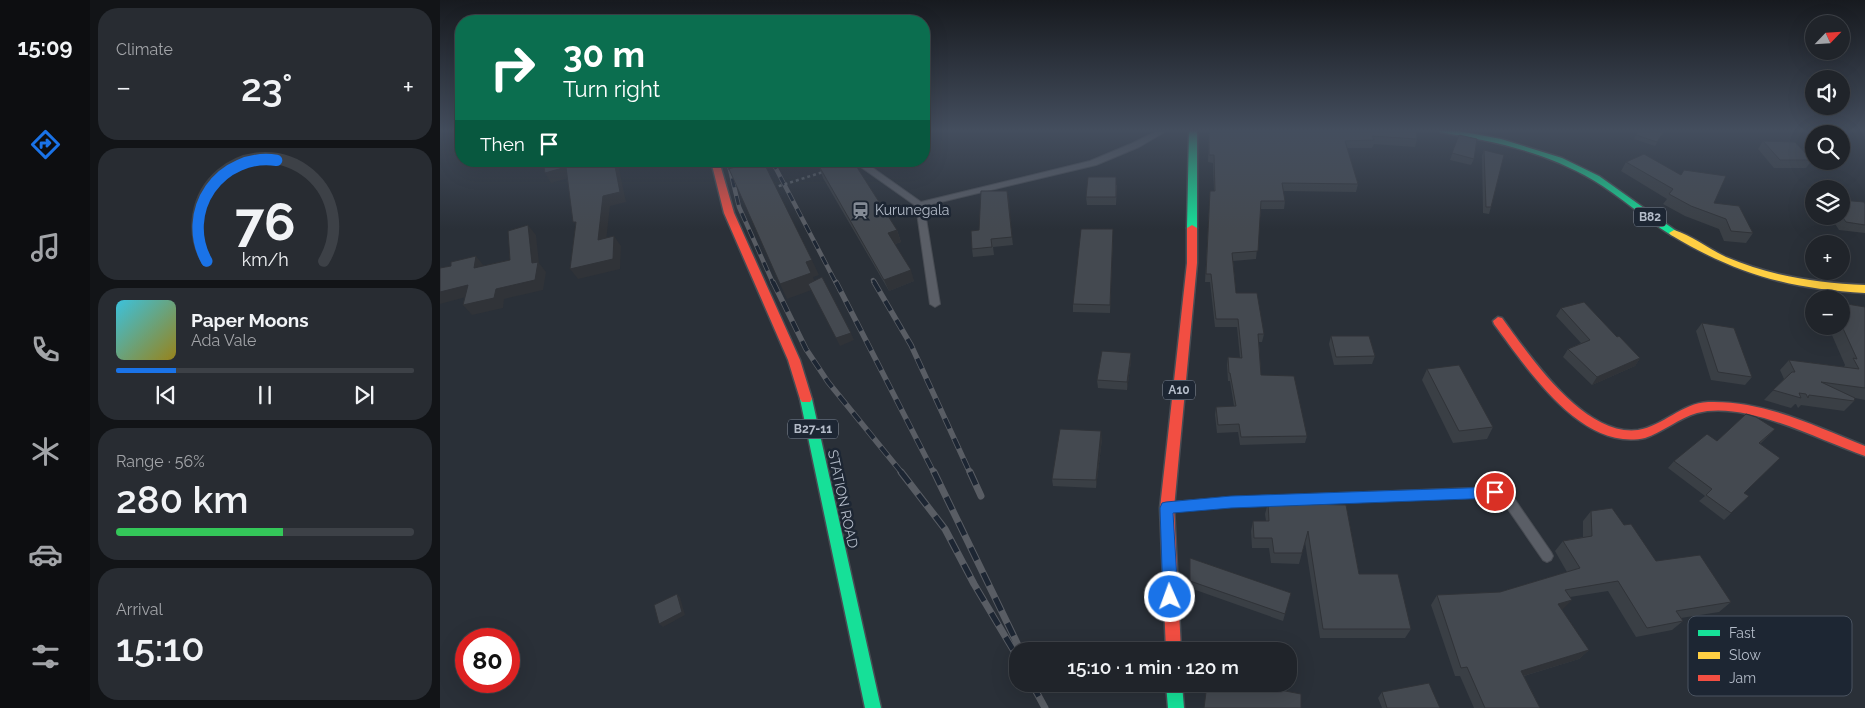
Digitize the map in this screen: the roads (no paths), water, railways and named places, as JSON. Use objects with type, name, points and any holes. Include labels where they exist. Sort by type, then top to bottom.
[{"type":"main road","name":"A10","points":[[1173,642],[1166,508],[1192,263],[1193,163]]},
{"type":"main road","name":"B82","points":[[1567,163],[1604,183],[1688,242],[1723,261],[1761,277],[1816,287],[1865,289]]},
{"type":"main road","name":"STATION ROAD","points":[[717,167],[729,213],[794,360],[809,408],[873,708]]},
{"type":"main road","points":[[1498,321],[1533,367],[1575,412],[1617,437],[1637,435],[1704,406],[1742,409],[1865,450]]},
{"type":"main road","points":[[1175,692],[1176,708]]},
{"type":"lane","points":[[920,205],[1093,163]]},
{"type":"lane","points":[[866,167],[920,205],[935,304]]},
{"type":"lane","points":[[1166,508],[1231,502],[1495,492],[1505,495],[1547,556]]},
{"type":"railway","points":[[729,167],[739,207],[773,283]]},
{"type":"railway","points":[[775,167],[836,283]]},
{"type":"railway","points":[[773,282],[806,349],[828,382],[902,473]]},
{"type":"railway","points":[[836,282],[934,473]]},
{"type":"railway","points":[[874,282],[911,345],[970,473]]},
{"type":"railway","points":[[901,472],[945,529],[974,584],[1009,643]]},
{"type":"railway","points":[[934,472],[1017,642]]},
{"type":"railway","points":[[970,472],[981,496]]},
{"type":"railway","points":[[1036,692],[1045,708]]},
{"type":"place","name":"Kurunegala","points":[[861,210]]}]
